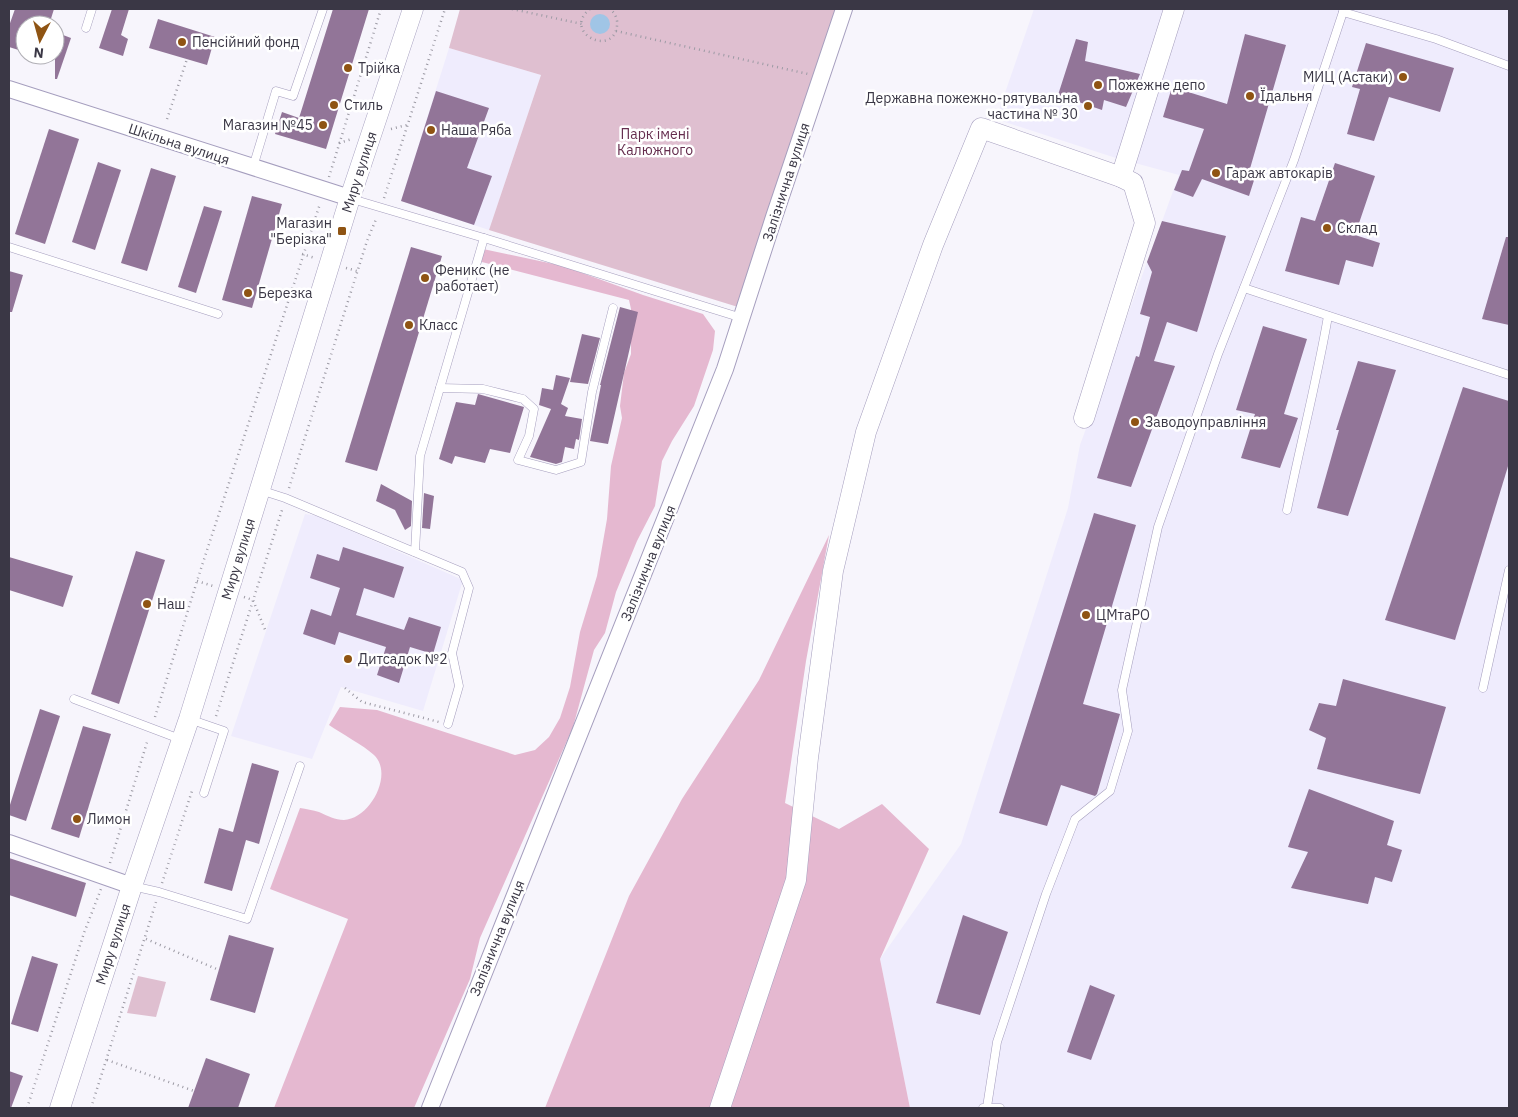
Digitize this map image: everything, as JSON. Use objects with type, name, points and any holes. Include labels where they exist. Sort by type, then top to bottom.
[{"type":"street","name":"Миру вулиця","points":[[60,1108],[132,886],[189,719],[350,198],[412,9]]},
{"type":"street","name":"Залізнична вулиця","points":[[430,1108],[726,369],[844,9]]},
{"type":"street","points":[[1121,177],[1174,9]]},
{"type":"street","name":"Шкільна вулиця","points":[[9,89],[350,198]]},
{"type":"street","points":[[720,1108],[796,880],[808,758],[834,571],[866,432],[933,245],[981,128],[1121,177],[1133,183],[1145,223],[1084,418]]},
{"type":"street","points":[[9,843],[132,886]]},
{"type":"lane","points":[[86,28],[92,9]]},
{"type":"lane","points":[[253,167],[276,91],[293,96],[323,9]]},
{"type":"lane","points":[[1000,1108],[984,1108],[997,1042],[1046,894],[1075,818],[1110,791],[1128,731],[1122,690],[1158,527],[1218,354],[1294,160],[1343,10],[1436,39],[1509,66]]},
{"type":"lane","points":[[350,198],[742,318]]},
{"type":"lane","points":[[415,552],[420,456],[484,238]]},
{"type":"lane","points":[[9,247],[218,314]]},
{"type":"lane","points":[[1244,288],[1509,375]]},
{"type":"lane","points":[[440,388],[483,389],[523,400],[534,409],[529,436],[518,460],[556,470],[581,462],[592,392],[613,308]]},
{"type":"lane","points":[[1287,510],[1319,366],[1328,316]]},
{"type":"lane","points":[[260,490],[286,498],[462,572],[469,588],[452,653],[459,686],[448,724]]},
{"type":"lane","points":[[1483,688],[1509,570]]},
{"type":"lane","points":[[74,699],[182,739]]},
{"type":"lane","points":[[189,719],[224,731],[204,793]]},
{"type":"lane","points":[[132,886],[159,892],[247,919],[300,766]]},
{"type":"path","points":[[27,1108],[84,933],[106,877],[215,525],[325,189],[380,9]]},
{"type":"path","points":[[213,728],[367,241],[381,208],[445,9]]},
{"type":"path","points":[[512,9],[582,24]]},
{"type":"path","points":[[590,9],[583,18],[582,24],[585,34],[594,41],[610,38],[616,31],[617,18],[610,9]]},
{"type":"path","points":[[616,31],[821,77]]},
{"type":"path","points":[[167,119],[187,60]]},
{"type":"path","points":[[253,600],[266,632]]},
{"type":"path","points":[[345,688],[362,702],[448,724]]},
{"type":"path","points":[[91,1108],[195,782]]},
{"type":"path","points":[[146,939],[219,970]]},
{"type":"path","points":[[107,1060],[194,1091]]},
{"type":"shaded area","points":[[1034,9],[1165,9],[1122,160],[996,119]]},
{"type":"shaded area","points":[[1185,9],[1509,9],[1509,1108],[910,1108],[880,959],[961,844],[1068,508],[1080,445],[1179,175],[1135,163]]},
{"type":"shaded area","points":[[449,48],[541,75],[489,230],[401,201]]},
{"type":"shaded area","points":[[483,249],[563,266],[703,314],[715,331],[713,350],[694,406],[662,461],[655,506],[637,541],[616,592],[605,633],[594,650],[573,727],[480,938],[470,979],[414,1108],[274,1108],[348,919],[270,889],[300,808],[317,811],[332,818],[344,820],[354,818],[370,804],[380,784],[380,763],[374,755],[329,725],[340,707],[377,710],[515,755],[535,750],[549,737],[560,718],[570,687],[580,632],[597,576],[607,519],[611,466],[622,418],[620,406],[624,373],[631,354],[631,309],[629,300],[478,261]]},
{"type":"shaded area","name":"Дитсадок №2","points":[[305,514],[317,516],[463,580],[423,711],[341,687],[312,759],[231,736]]},
{"type":"shaded area","points":[[829,535],[806,661],[785,803],[839,829],[882,804],[929,849],[880,959],[910,1108],[545,1108],[629,896],[682,799],[759,680]]},
{"type":"green space","name":"Парк імені Калюжного","points":[[460,9],[836,9],[738,307],[489,230],[541,75],[449,48]]},
{"type":"green space","points":[[138,976],[166,982],[156,1017],[127,1013]]},
{"type":"water","points":[[600,14],[607,17],[610,24],[607,31],[600,34],[593,31],[590,24],[593,17]]},
{"type":"building","points":[[15,9],[54,9],[52,15],[15,15],[15,49],[9,47],[9,26]]},
{"type":"building","points":[[112,9],[129,9],[121,35],[128,39],[123,56],[99,48]]},
{"type":"building","points":[[333,9],[369,9],[326,149],[275,134],[282,112],[299,118]]},
{"type":"building","name":"Пенсійний фонд","points":[[158,19],[215,37],[207,65],[149,48]]},
{"type":"building","name":"Їдальня","points":[[1245,34],[1286,45],[1249,172],[1256,174],[1249,196],[1202,179],[1193,197],[1174,190],[1182,170],[1189,171],[1204,129],[1163,117],[1172,87],[1227,104]]},
{"type":"building","points":[[65,36],[71,38],[65,56]]},
{"type":"building","name":"Пожежне депо","points":[[1076,39],[1088,42],[1085,61],[1140,74],[1126,107],[1104,100],[1102,110],[1058,95]]},
{"type":"building","name":"МИЦ (Астаки)","points":[[1366,43],[1454,68],[1440,112],[1389,97],[1374,141],[1347,134],[1360,89],[1352,87]]},
{"type":"building","points":[[55,65],[62,65],[57,79],[55,79]]},
{"type":"building","points":[[436,91],[489,108],[467,168],[492,176],[474,225],[401,201]]},
{"type":"building","points":[[49,129],[79,139],[45,244],[15,234]]},
{"type":"building","points":[[98,162],[121,170],[95,250],[72,242]]},
{"type":"building","name":"Склад","points":[[1335,163],[1375,176],[1355,235],[1380,243],[1373,267],[1346,260],[1339,285],[1285,271],[1301,217],[1315,221]]},
{"type":"building","points":[[151,168],[176,176],[147,271],[121,263]]},
{"type":"building","points":[[252,196],[282,204],[252,308],[222,300]]},
{"type":"building","points":[[204,206],[222,211],[196,293],[178,287]]},
{"type":"building","points":[[1162,221],[1226,236],[1197,332],[1167,322],[1154,361],[1175,366],[1131,487],[1097,478],[1136,356],[1139,357],[1150,317],[1140,314],[1152,272],[1147,262]]},
{"type":"building","points":[[1506,237],[1509,237],[1509,325],[1482,319]]},
{"type":"building","points":[[411,247],[442,256],[377,471],[345,462]]},
{"type":"building","points":[[9,271],[23,275],[12,312],[9,312]]},
{"type":"building","points":[[620,307],[638,312],[608,444],[590,441],[600,385]]},
{"type":"building","points":[[1263,326],[1307,339],[1284,414],[1298,418],[1280,468],[1241,458],[1255,414],[1236,410]]},
{"type":"building","points":[[582,334],[600,338],[588,384],[570,382]]},
{"type":"building","points":[[1358,361],[1396,370],[1348,516],[1317,508],[1339,430],[1336,430]]},
{"type":"building","points":[[556,375],[570,378],[561,404],[568,408],[565,416],[582,419],[579,440],[576,439],[574,449],[565,447],[562,462],[556,464],[530,457],[551,409],[539,405],[542,388],[553,390]]},
{"type":"building","points":[[1463,387],[1509,401],[1509,463],[1455,640],[1385,620]]},
{"type":"building","points":[[478,394],[524,407],[510,453],[490,449],[485,463],[455,456],[452,464],[439,459],[456,402],[475,405]]},
{"type":"building","points":[[381,484],[412,501],[411,526],[405,530],[395,510],[376,501]]},
{"type":"building","points":[[424,493],[434,496],[430,529],[422,528]]},
{"type":"building","name":"ЦМтаРО","points":[[1094,513],[1136,525],[1083,704],[1120,714],[1097,794],[1095,796],[1061,785],[1047,826],[999,813]]},
{"type":"building","points":[[343,547],[404,567],[394,598],[364,588],[356,615],[404,630],[409,617],[441,627],[433,654],[410,647],[399,683],[377,675],[386,647],[339,632],[335,645],[303,634],[311,609],[331,616],[340,588],[310,578],[317,554],[339,561]]},
{"type":"building","points":[[136,551],[165,560],[119,704],[91,694]]},
{"type":"building","points":[[9,557],[73,576],[63,607],[9,590]]},
{"type":"building","points":[[1343,679],[1446,707],[1420,794],[1317,769],[1326,738],[1309,730],[1319,703],[1336,706]]},
{"type":"building","points":[[40,709],[60,716],[26,821],[9,815],[9,808]]},
{"type":"building","points":[[83,726],[111,734],[79,838],[51,829]]},
{"type":"building","points":[[252,763],[279,771],[259,844],[246,840],[232,891],[204,883],[219,828],[233,832]]},
{"type":"building","points":[[1309,789],[1394,821],[1387,845],[1402,850],[1392,882],[1375,877],[1368,904],[1291,888],[1308,852],[1288,847]]},
{"type":"building","points":[[9,858],[86,883],[76,917],[9,895]]},
{"type":"building","points":[[963,915],[1008,932],[980,1015],[936,1003]]},
{"type":"building","points":[[229,935],[274,948],[255,1013],[210,1000]]},
{"type":"building","points":[[32,956],[58,964],[38,1032],[11,1024]]},
{"type":"building","points":[[1090,985],[1115,995],[1091,1060],[1067,1052]]},
{"type":"building","points":[[206,1058],[250,1074],[238,1108],[188,1108]]},
{"type":"building","points":[[9,1071],[23,1076],[11,1108],[9,1108]]},
{"type":"place","name":"Пенсійний фонд","points":[[182,42]]},
{"type":"place","name":"Трійка","points":[[348,68]]},
{"type":"place","name":"МИЦ (Астаки)","points":[[1403,77]]},
{"type":"place","name":"Пожежне депо","points":[[1098,85]]},
{"type":"place","name":"Їдальня","points":[[1250,96]]},
{"type":"place","name":"Стиль","points":[[334,105]]},
{"type":"place","name":"Державна пожежно-рятувальна частина № 30","points":[[1088,106]]},
{"type":"place","name":"Магазин №45","points":[[323,125]]},
{"type":"place","name":"Наша Ряба","points":[[431,130]]},
{"type":"place","name":"Гараж автокарів","points":[[1216,173]]},
{"type":"place","name":"Склад","points":[[1327,228]]},
{"type":"place","name":"Магазин \"Берізка\"","points":[[342,231]]},
{"type":"place","name":"Феникс (не работает)","points":[[425,278]]},
{"type":"place","name":"Березка","points":[[248,293]]},
{"type":"place","name":"Класс","points":[[409,325]]},
{"type":"place","name":"Заводоуправління","points":[[1135,422]]},
{"type":"place","name":"Наш","points":[[147,604]]},
{"type":"place","name":"ЦМтаРО","points":[[1086,615]]},
{"type":"place","name":"Дитсадок №2","points":[[348,659]]},
{"type":"place","name":"Лимон","points":[[77,819]]}]
